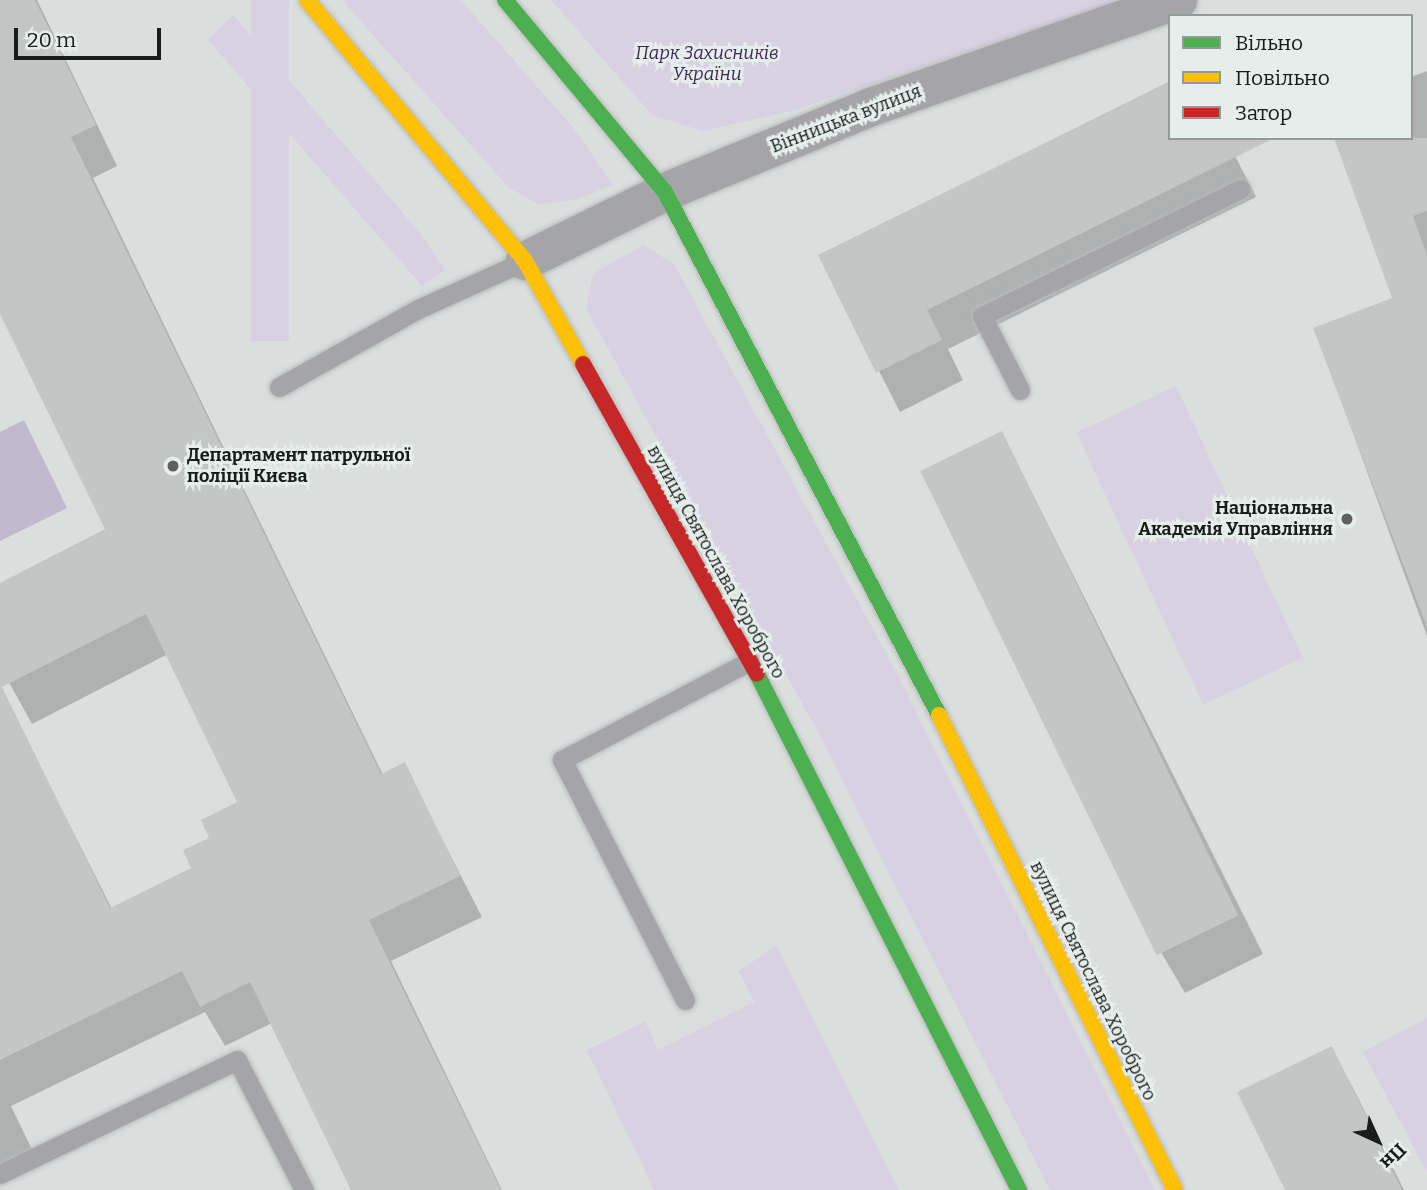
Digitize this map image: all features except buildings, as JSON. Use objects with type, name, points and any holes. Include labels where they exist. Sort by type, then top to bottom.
[{"type":"main road","name":"вулиця Святослава Хороброго","points":[[307,0],[525,261],[750,661],[1019,1190]]},
{"type":"main road","name":"вулиця Святослава Хороброго","points":[[505,0],[665,192],[920,676],[1175,1190]]},
{"type":"street","name":"Вінницька вулиця","points":[[525,261],[665,192],[874,106],[1178,0]]},
{"type":"lane","points":[[1020,390],[982,316],[1240,189]]},
{"type":"lane","points":[[279,387],[449,293],[525,261]]},
{"type":"lane","points":[[685,1000],[562,760],[750,661]]},
{"type":"lane","points":[[0,1174],[237,1060],[304,1190]]},
{"type":"green space","points":[[251,0],[289,0],[289,341],[251,341]]},
{"type":"green space","points":[[342,0],[461,0],[575,130],[613,185],[575,200],[539,204],[509,188]]},
{"type":"green space","name":"Парк Захисників України","points":[[551,0],[1123,0],[791,111],[703,131],[652,115]]},
{"type":"green space","points":[[233,15],[421,234],[445,270],[422,286],[208,40]]},
{"type":"green space","points":[[643,245],[674,264],[899,677],[1155,1190],[1050,1190],[816,729],[586,308],[593,274]]},
{"type":"green space","points":[[1176,386],[1303,658],[1203,704],[1076,432]]},
{"type":"green space","points":[[777,945],[899,1190],[654,1190],[587,1050],[645,1021],[658,1050],[754,1002],[739,971]]},
{"type":"green space","points":[[1427,1018],[1427,1172],[1363,1052]]},
{"type":"shaded area","points":[[24,420],[67,508],[0,541],[0,432]]},
{"type":"traffic: fast","points":[[505,0],[665,192],[939,715]]},
{"type":"traffic: fast","points":[[757,674],[1019,1190]]},
{"type":"traffic: slow","points":[[307,0],[525,261],[583,364]]},
{"type":"traffic: slow","points":[[939,715],[1175,1190]]},
{"type":"traffic: jam","points":[[583,364],[757,674]]},
{"type":"place","name":"Департамент патрульної поліції Києва","points":[[173,466]]},
{"type":"place","name":"Національна Академія Управління","points":[[1347,519]]}]
